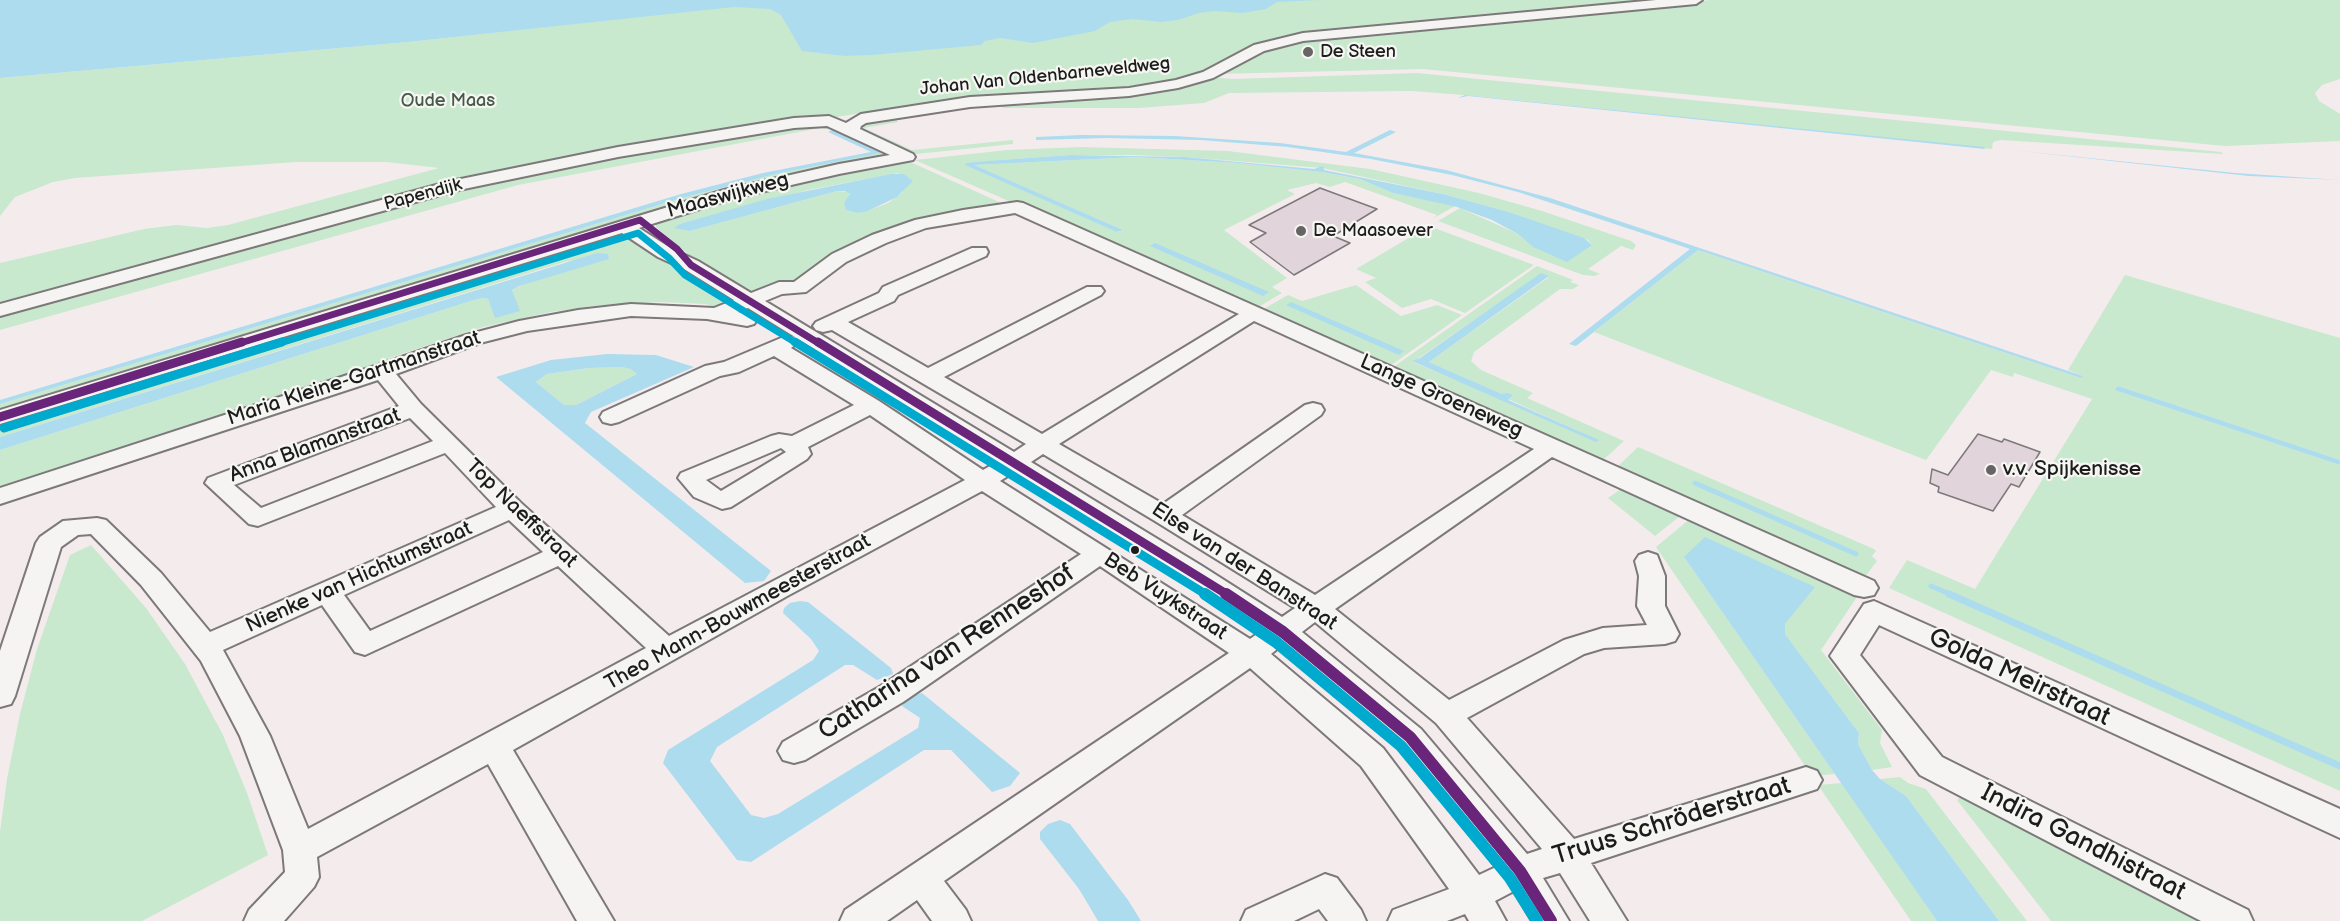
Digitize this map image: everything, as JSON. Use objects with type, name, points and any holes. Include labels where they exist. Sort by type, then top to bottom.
[{"type":"street","name":"Johan Van Oldenbarneveldweg","points":[[852,132],[853,124],[861,119],[903,111],[970,102],[1129,92],[1178,84],[1208,75],[1259,48],[1303,37],[1696,0]]},
{"type":"street","name":"Papendijk","points":[[0,310],[457,185],[507,174],[618,152],[794,123],[829,121],[852,132]]},
{"type":"street","name":"Maaswijkweg","points":[[0,417],[631,223],[783,181],[908,157],[852,132]]},
{"type":"street","name":"Lange Groeneweg","points":[[748,310],[779,288],[799,288],[839,258],[879,239],[921,224],[1017,207],[1864,588]]},
{"type":"street","points":[[631,223],[665,254],[691,266],[748,310],[804,334],[1193,572],[1283,632],[1410,737],[1520,871],[1551,921]]},
{"type":"street","points":[[611,417],[713,371],[731,367],[833,322],[887,297],[890,291],[979,252]]},
{"type":"street","points":[[928,377],[1094,291]]},
{"type":"street","name":"Maria Kleine-Gartmanstraat","points":[[0,496],[473,339],[578,316],[641,310],[717,314],[748,310]]},
{"type":"street","name":"Theo Mann-Bouwmeesterstraat","points":[[300,850],[494,746],[779,588],[983,481],[1245,319]]},
{"type":"street","name":"Else van der Banstraat","points":[[833,322],[1164,515],[1317,609],[1447,716],[1566,855],[1610,921]]},
{"type":"street","name":"Beb Vuykstraat","points":[[775,348],[871,406],[983,481],[1251,653],[1372,757],[1481,908]]},
{"type":"street","name":"Top Naeffstraat","points":[[382,371],[413,409],[448,442],[512,510],[667,651]]},
{"type":"street","points":[[795,444],[871,406]]},
{"type":"street","name":"Anna Blamanstraat","points":[[413,409],[217,483],[258,518],[448,442]]},
{"type":"street","points":[[1164,515],[1313,410]]},
{"type":"street","points":[[858,921],[1543,453]]},
{"type":"street","name":"Nienke van Hichtumstraat","points":[[205,646],[512,510]]},
{"type":"street","points":[[0,696],[49,543],[72,527],[97,526],[151,579],[205,646],[255,735],[300,850],[302,877],[262,921]]},
{"type":"street","points":[[328,592],[365,645],[561,554]]},
{"type":"street","name":"Catharina van Renneshof","points":[[794,752],[923,674],[1100,554]]},
{"type":"street","points":[[1447,716],[1574,647],[1603,638],[1665,634],[1651,606],[1652,576],[1648,561]]},
{"type":"street","name":"Golda Meirstraat","points":[[1931,766],[1844,656],[1874,612],[2340,824]]},
{"type":"street","points":[[494,746],[597,921]]},
{"type":"street","name":"Indira Gandhistraat","points":[[1931,766],[2235,921]]},
{"type":"street","name":"Truus Schröderstraat","points":[[1406,921],[1481,908],[1520,871],[1806,780]]},
{"type":"street","points":[[921,878],[953,921]]},
{"type":"street","points":[[1259,921],[1325,889],[1348,921]]},
{"type":"green space","name":"Oude Maas","points":[[791,0],[1664,0],[1295,35],[1240,53],[1206,70],[1171,81],[1137,87],[957,98],[539,164],[0,308],[0,263],[144,229],[176,225],[207,228],[228,225],[439,168],[387,162],[296,162],[75,178],[53,182],[15,197],[0,216],[0,78],[408,42]]},
{"type":"green space","points":[[1711,0],[2340,0],[2340,79],[2322,85],[2315,93],[2319,101],[2340,114],[2340,141],[2225,146],[1423,69],[1215,74],[1274,45],[1366,32]]},
{"type":"green space","points":[[1417,73],[2223,154],[2001,140],[1993,142],[1992,149],[1412,91],[1229,93],[1204,103],[1139,108],[1002,108],[1003,101],[1114,95],[1208,77],[1234,79]]},
{"type":"green space","points":[[894,117],[898,122],[864,128],[912,150],[1013,140],[1013,144],[916,154],[908,153],[861,133],[859,125],[862,122]]},
{"type":"green space","points":[[826,124],[891,154],[801,174],[0,412],[0,404],[682,198],[776,174],[880,153],[832,130],[820,128],[518,185],[0,330],[0,314],[525,172],[794,126]]},
{"type":"green space","points":[[1081,147],[1228,151],[1370,169],[1479,193],[1542,211],[1631,241],[1636,245],[1633,250],[1621,246],[1588,269],[1600,274],[1583,275],[1438,221],[1460,208],[1518,234],[1533,247],[1592,245],[1588,240],[1509,212],[1443,194],[1322,168],[1131,155],[1071,155],[966,165],[1118,232],[1123,230],[973,165],[1136,157],[1238,163],[1322,172],[1360,179],[1393,193],[1455,206],[1432,219],[1437,215],[1345,182],[1330,187],[1316,183],[1287,190],[1295,194],[1224,230],[1287,278],[1272,287],[1282,293],[1255,309],[915,160],[1007,150]]},
{"type":"green space","points":[[908,161],[1002,205],[933,216],[868,237],[830,260],[826,258],[800,276],[804,278],[800,281],[758,292],[751,292],[696,261],[656,227],[656,222],[777,185]],"holes":[[[898,173],[903,192],[888,203],[859,213],[844,203],[849,197],[849,192],[837,191],[690,231],[680,224],[808,190]]]},
{"type":"green space","points":[[1429,226],[1534,265],[1465,313],[1431,299],[1402,308],[1365,282],[1376,278],[1356,269]]},
{"type":"green space","points":[[615,233],[628,233],[635,237],[707,283],[726,298],[727,303],[717,308],[706,304],[661,302],[594,306],[551,312],[483,327],[389,358],[389,362],[0,491],[0,450],[474,300],[488,299],[490,304],[519,311],[512,290],[571,260],[0,437],[0,420]]},
{"type":"green space","points":[[1698,250],[2081,378],[2083,376],[2068,370],[2125,275],[2340,338],[2340,460],[2118,386],[2116,390],[2340,465],[2340,791],[1889,588],[1907,560],[1975,589],[2092,399],[2014,373],[2013,377],[1991,370],[1926,460],[1594,332]]},
{"type":"green space","points":[[1537,266],[1573,280],[1570,282],[1579,285],[1573,289],[1560,289],[1474,352],[1471,361],[1481,370],[1533,393],[1527,398],[1624,441],[1599,461],[1392,368]],"holes":[[[1541,274],[1549,277],[1429,362],[1502,394],[1513,395],[1508,399],[1598,440],[1413,362]]]},
{"type":"green space","points":[[1356,285],[1401,316],[1437,305],[1462,315],[1390,366],[1260,311],[1288,295],[1302,301]]},
{"type":"green space","points":[[589,368],[632,369],[637,374],[576,405],[564,405],[536,382],[547,374]]},
{"type":"green space","points":[[1638,447],[1874,549],[1876,551],[1872,556],[1877,561],[1861,582],[1616,468]]},
{"type":"green space","points":[[1621,489],[1680,516],[1655,536],[1608,498]]},
{"type":"green space","points":[[1691,518],[1859,594],[1821,650],[1882,730],[1880,743],[1892,767],[1872,770],[1858,744],[1859,733],[1785,634],[1785,624],[1814,587],[1684,557],[1835,774],[1812,776],[1656,547]]},
{"type":"green space","points":[[91,545],[146,608],[185,664],[223,735],[247,793],[268,855],[142,921],[0,921],[0,832],[7,779],[20,714],[37,649],[70,555]]},
{"type":"green space","points":[[1900,777],[1908,783],[1926,789],[2027,921],[1999,921],[1906,796],[1880,779]]},
{"type":"green space","points":[[1842,783],[1937,921],[1911,921],[1818,785]]},
{"type":"green space","points":[[1962,796],[2215,921],[2051,921],[1957,800]]},
{"type":"water","points":[[0,0],[1319,0],[1277,2],[1266,9],[1243,13],[1214,11],[1162,22],[1132,19],[1110,22],[1095,31],[1033,43],[1000,38],[985,41],[981,45],[872,55],[845,56],[802,51],[781,15],[770,9],[734,7],[408,42],[0,78]]},
{"type":"water","points":[[1465,95],[1984,147],[1985,149],[1468,96],[1458,98]]},
{"type":"water","points":[[832,130],[881,153],[776,174],[682,198],[0,404],[0,400],[681,194],[763,173],[871,152],[828,132]]},
{"type":"water","points":[[1390,130],[1396,132],[1354,153],[1446,170],[1550,198],[2083,376],[2081,378],[1698,250],[1576,346],[1569,344],[1690,249],[1518,192],[1452,175],[1371,159],[1288,147],[1201,140],[1106,138],[1036,140],[1036,137],[1082,135],[1175,136],[1280,143],[1346,152]]},
{"type":"water","points":[[2011,150],[2235,173],[2340,180],[2249,176]]},
{"type":"water","points":[[1071,155],[1185,157],[1314,169],[1323,166],[1324,170],[1443,194],[1509,212],[1584,238],[1592,245],[1567,262],[1533,247],[1518,234],[1492,220],[1457,207],[1393,193],[1360,179],[1322,172],[1238,163],[1136,157],[974,165],[1123,230],[1117,232],[965,165],[966,163]]},
{"type":"water","points":[[891,174],[904,174],[913,181],[897,197],[868,211],[859,213],[846,210],[844,203],[850,194],[837,191],[690,231],[674,228],[680,224],[767,199]]},
{"type":"water","points":[[1155,243],[1269,292],[1263,296],[1150,246]]},
{"type":"water","points":[[597,253],[608,254],[609,259],[512,290],[520,311],[495,318],[488,299],[474,300],[0,450],[0,437]]},
{"type":"water","points":[[1541,273],[1549,276],[1429,362],[1502,394],[1513,395],[1508,400],[1599,440],[1596,442],[1412,361],[1420,358]]},
{"type":"water","points":[[1291,302],[1404,351],[1399,355],[1286,305]]},
{"type":"water","points":[[607,354],[656,355],[694,367],[591,412],[585,423],[771,571],[764,581],[745,583],[496,377],[551,360]],"holes":[[[589,368],[631,369],[637,374],[576,405],[564,405],[536,382],[547,374]]]},
{"type":"water","points":[[2118,386],[2340,460],[2340,465],[2115,390]]},
{"type":"water","points":[[1705,537],[1815,587],[1785,624],[1785,634],[1859,733],[1858,744],[1872,770],[1880,779],[1906,796],[1999,921],[1937,921],[1684,557]]},
{"type":"water","points":[[808,602],[891,668],[893,674],[877,680],[853,665],[845,665],[717,747],[710,761],[751,815],[764,818],[778,814],[918,728],[920,718],[902,706],[908,697],[922,693],[1020,773],[1010,786],[992,792],[951,750],[924,750],[751,862],[737,860],[663,763],[668,750],[813,660],[819,651],[811,639],[783,613],[784,608],[790,603]]},
{"type":"water","points":[[1060,820],[1070,824],[1128,900],[1141,921],[1098,921],[1079,889],[1040,839],[1040,832],[1048,824]]},
{"type":"building","name":"De Maasoever","points":[[1320,188],[1377,209],[1333,236],[1350,243],[1294,275],[1250,242],[1266,233],[1249,225]]},
{"type":"building","name":"v.v. Spijkenisse","points":[[1978,434],[2002,442],[2004,439],[2040,452],[2019,487],[2011,484],[1993,511],[1938,492],[1939,487],[1930,483],[1932,469],[1948,475]]},
{"type":"waterway","points":[[1695,483],[1856,554]]},
{"type":"waterway","points":[[1931,586],[1952,595]]},
{"type":"waterway","points":[[1949,594],[2340,766]]},
{"type":"transit line","points":[[0,417],[640,220],[677,249],[691,265],[1193,572],[1283,632],[1410,737],[1520,871],[1551,921]]},
{"type":"transit line","points":[[4,428],[638,233],[669,258],[685,275],[1187,582],[1276,642],[1401,746],[1510,878],[1537,921]]},
{"type":"place","name":"De Steen","points":[[1308,52]]},
{"type":"place","name":"De Maasoever","points":[[1301,231]]},
{"type":"place","name":"v.v. Spijkenisse","points":[[1991,470]]}]
